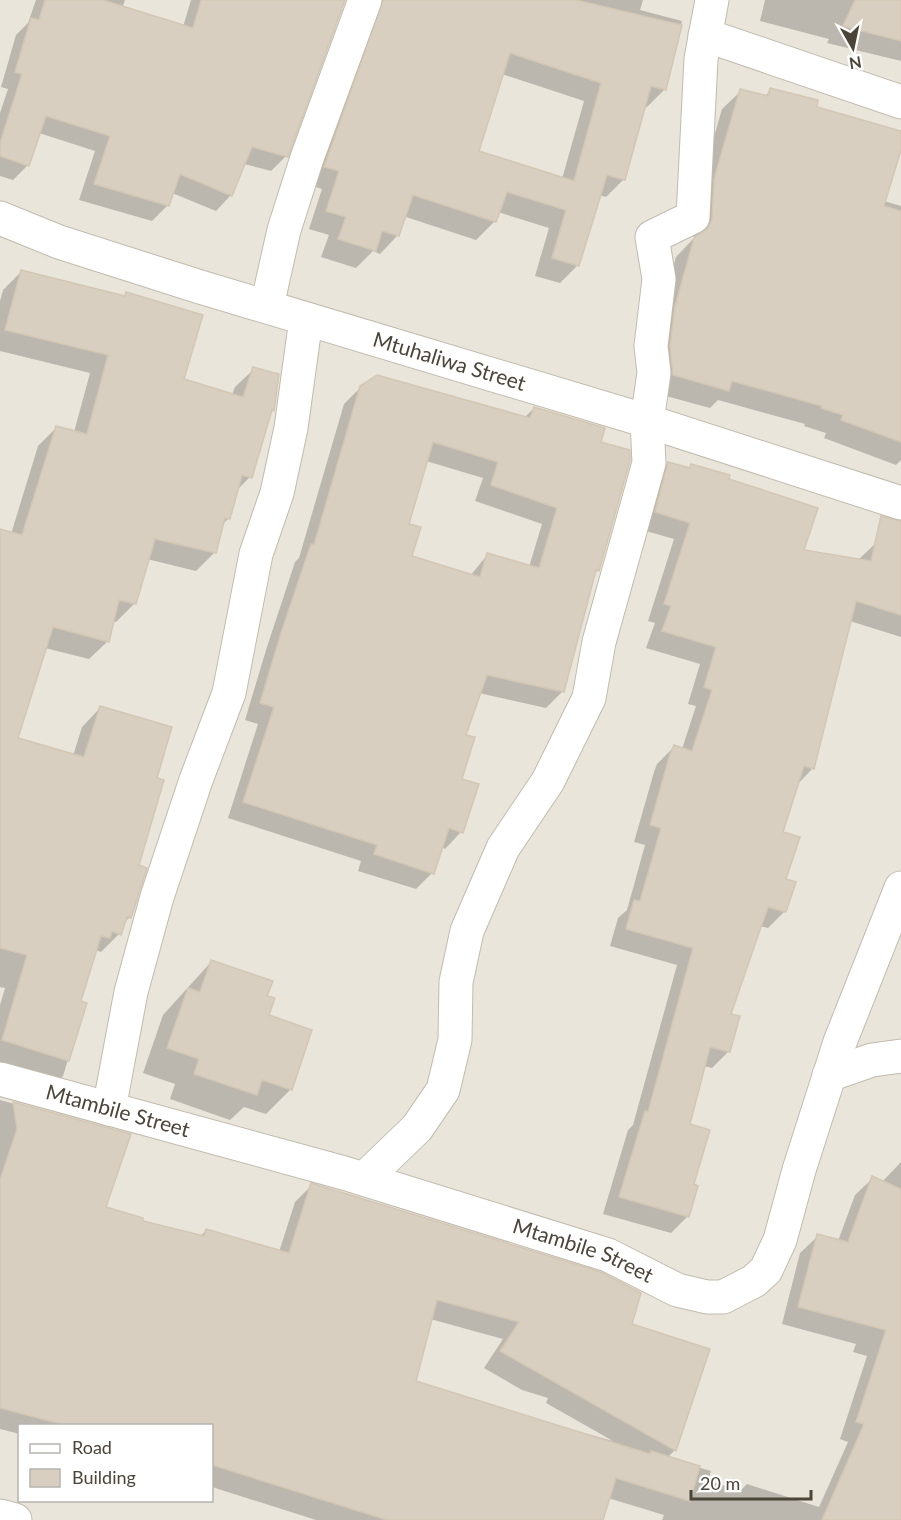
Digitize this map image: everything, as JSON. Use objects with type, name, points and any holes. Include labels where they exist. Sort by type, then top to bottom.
[{"type":"street","points":[[267,306],[284,230],[307,158],[365,0]]},
{"type":"street","points":[[364,1179],[417,1128],[443,1090],[455,1041],[456,982],[461,949],[467,931],[503,848],[548,781],[589,698],[599,642],[648,463],[647,421],[654,373],[651,346],[659,279],[652,237],[693,217],[699,84],[712,0]]},
{"type":"street","points":[[705,35],[901,102]]},
{"type":"street","name":"Mtuhaliwa Street","points":[[0,218],[59,242],[647,421],[901,503]]},
{"type":"street","points":[[109,1110],[131,992],[157,897],[229,693],[256,554],[277,493],[291,428],[306,319]]},
{"type":"street","name":"Mtambile Street","points":[[0,1079],[64,1094],[109,1110],[364,1179],[608,1255],[677,1290],[707,1297],[723,1297],[754,1281],[766,1270],[780,1240],[784,1216],[830,1075],[901,888]]},
{"type":"street","points":[[830,1075],[872,1060],[901,1056]]},
{"type":"street","points":[[0,1516],[15,1520]]},
{"type":"shaded area","points":[[0,0],[901,0],[901,1520],[0,1520]]},
{"type":"building","points":[[45,0],[103,0],[193,28],[201,0],[345,0],[288,157],[252,147],[232,196],[180,174],[169,206],[94,184],[110,136],[46,116],[29,166],[0,156],[0,143],[22,74],[15,72],[31,18],[39,20]]},
{"type":"building","points":[[383,0],[576,0],[682,25],[666,90],[651,86],[625,180],[607,175],[579,266],[552,258],[566,210],[507,192],[496,222],[413,195],[399,236],[382,231],[376,251],[338,239],[346,217],[326,211],[339,171],[324,167]],"holes":[[[510,53],[601,83],[574,181],[479,151]]]},
{"type":"building","points":[[855,0],[901,0],[901,41],[843,26]]},
{"type":"building","points":[[770,88],[818,100],[817,107],[901,131],[901,150],[884,206],[901,211],[901,442],[841,420],[843,415],[821,408],[822,406],[732,381],[729,391],[673,375],[670,346],[675,306],[694,238],[708,228],[712,219],[714,179],[740,89],[768,96]]},
{"type":"building","points":[[21,270],[125,296],[126,292],[203,315],[184,379],[243,397],[253,367],[279,374],[274,411],[272,410],[252,478],[242,475],[230,519],[225,518],[216,553],[155,539],[136,604],[119,600],[109,642],[53,627],[18,738],[84,757],[100,706],[172,727],[157,778],[164,780],[139,865],[147,868],[131,918],[127,917],[121,935],[112,931],[110,938],[101,936],[81,1001],[87,1003],[69,1061],[2,1040],[27,955],[0,948],[0,529],[22,535],[56,426],[87,434],[108,355],[5,330]]},
{"type":"building","points":[[377,375],[530,418],[534,407],[605,428],[601,442],[630,450],[630,461],[599,571],[596,570],[564,692],[487,675],[466,735],[475,737],[462,779],[479,784],[463,833],[449,828],[434,874],[374,854],[377,845],[243,802],[274,707],[260,703],[311,544],[314,545],[360,386]],"holes":[[[433,442],[498,462],[491,485],[557,508],[539,568],[487,553],[480,577],[412,556],[421,527],[409,524]]]},
{"type":"building","points":[[668,462],[690,468],[691,464],[730,475],[729,479],[818,508],[804,550],[871,561],[881,516],[901,521],[901,615],[856,601],[814,769],[804,766],[783,832],[800,837],[786,879],[796,882],[786,912],[768,907],[731,1014],[740,1016],[730,1052],[710,1047],[690,1124],[710,1130],[694,1184],[698,1186],[689,1217],[619,1197],[645,1111],[648,1112],[693,948],[626,929],[634,900],[640,901],[661,828],[650,825],[670,754],[674,745],[692,751],[712,690],[704,687],[716,647],[662,631],[671,606],[664,604],[690,523],[655,512]]},
{"type":"building","points":[[211,960],[273,981],[267,996],[275,998],[269,1015],[312,1030],[292,1090],[262,1080],[257,1095],[194,1074],[199,1059],[167,1048],[188,988],[200,992]]},
{"type":"building","points":[[13,1102],[131,1134],[106,1207],[143,1218],[143,1221],[204,1236],[206,1229],[289,1253],[311,1183],[601,1272],[641,1293],[632,1324],[710,1349],[676,1451],[500,1351],[519,1322],[437,1300],[416,1381],[650,1454],[651,1451],[700,1466],[690,1501],[616,1478],[603,1520],[387,1520],[213,1465],[213,1424],[61,1424],[0,1408],[0,1180],[17,1129]]},
{"type":"building","points":[[872,1176],[901,1189],[901,1520],[822,1520],[864,1424],[856,1422],[886,1330],[798,1307],[817,1234],[848,1242]]}]
